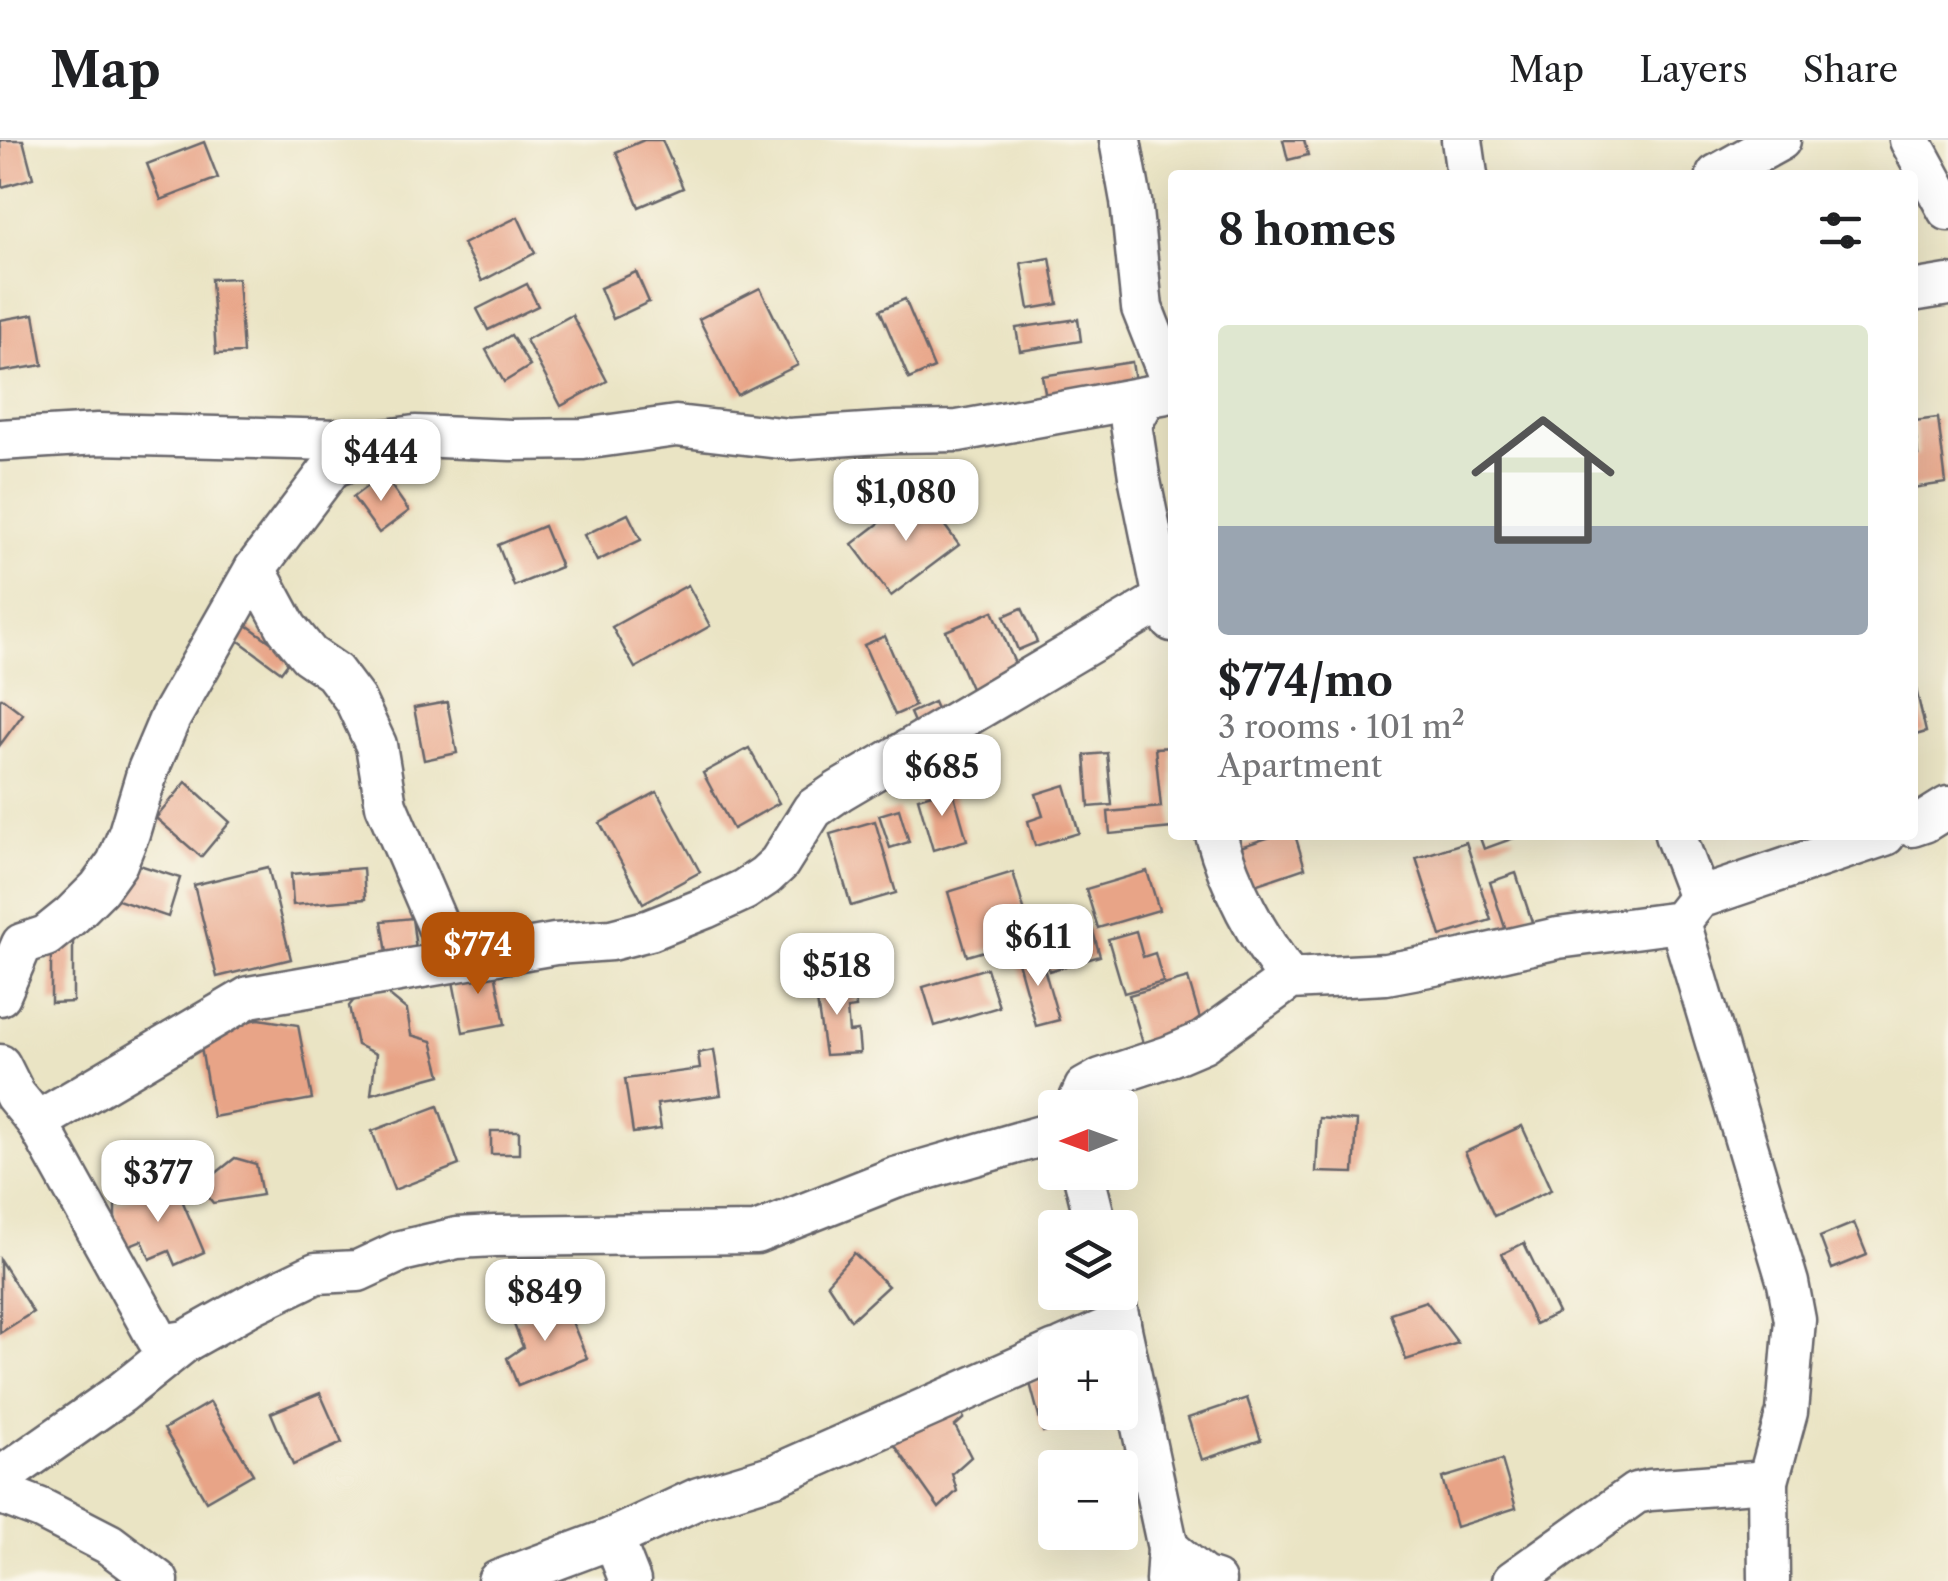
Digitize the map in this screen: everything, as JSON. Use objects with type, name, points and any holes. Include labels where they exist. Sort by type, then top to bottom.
[{"type":"street","points":[[1120,140],[1142,308],[1164,391]]},
{"type":"street","points":[[1462,140],[1467,170]]},
{"type":"street","points":[[1726,170],[1780,140]]},
{"type":"street","points":[[1910,140],[1948,210]]},
{"type":"street","points":[[1918,290],[1948,285]]},
{"type":"street","points":[[0,440],[98,434],[359,440],[408,436],[583,439],[676,426],[789,439],[958,431],[1164,391]]},
{"type":"street","points":[[37,1122],[250,997],[452,960],[554,944],[611,940],[664,924],[744,890],[779,863],[814,808],[826,800],[893,757],[1168,610],[1131,424],[1164,391]]},
{"type":"street","points":[[0,995],[11,943],[46,936],[72,915],[117,863],[170,718],[255,569],[332,467],[408,436]]},
{"type":"street","points":[[255,569],[287,628],[308,655],[334,672],[356,700],[376,745],[386,805],[452,960]]},
{"type":"street","points":[[1918,824],[1948,807]]},
{"type":"street","points":[[1217,840],[1225,869],[1272,956],[1290,979]]},
{"type":"street","points":[[1676,840],[1689,910],[1795,1320],[1787,1412],[1768,1481],[1769,1581]]},
{"type":"street","points":[[1085,1090],[1100,1079],[1203,1042],[1290,979],[1386,974],[1689,910],[1872,840]]},
{"type":"street","points":[[0,1065],[15,1094],[37,1122],[157,1338],[167,1344],[186,1341]]},
{"type":"street","points":[[0,1478],[121,1393],[186,1341],[316,1273],[358,1271],[402,1251],[457,1238],[756,1233],[895,1178],[1038,1137]]},
{"type":"street","points":[[1087,1330],[1113,1310]]},
{"type":"street","points":[[1116,1310],[1167,1565],[1214,1581]]},
{"type":"street","points":[[498,1581],[613,1538],[699,1498],[775,1475],[1038,1359]]},
{"type":"street","points":[[1513,1581],[1636,1493],[1768,1481]]},
{"type":"street","points":[[0,1493],[110,1544],[158,1581]]},
{"type":"street","points":[[613,1538],[630,1581]]},
{"type":"building","points":[[0,140],[23,140],[33,178],[2,187]]},
{"type":"building","points":[[644,140],[662,140],[683,188],[639,207],[616,152]]},
{"type":"building","points":[[1283,140],[1304,140],[1308,155],[1288,160]]},
{"type":"building","points":[[204,142],[218,178],[161,200],[147,164]]},
{"type":"building","points":[[518,217],[535,253],[482,281],[463,244]]},
{"type":"building","points":[[1050,258],[1058,304],[1029,309],[1021,263]]},
{"type":"building","points":[[636,272],[649,302],[613,319],[600,288]]},
{"type":"building","points":[[238,278],[243,353],[216,354],[211,279]]},
{"type":"building","points":[[527,284],[538,306],[488,330],[477,309]]},
{"type":"building","points":[[760,288],[798,365],[737,395],[699,319]]},
{"type":"building","points":[[905,299],[934,368],[909,379],[880,310]]},
{"type":"building","points":[[34,314],[43,365],[0,372],[0,320]]},
{"type":"building","points":[[572,315],[607,381],[561,406],[526,340]]},
{"type":"building","points":[[1078,319],[1081,341],[1020,351],[1016,328]]},
{"type":"building","points":[[511,335],[530,366],[504,382],[486,350]]},
{"type":"building","points":[[1132,362],[1136,388],[1047,403],[1042,376]]},
{"type":"building","points":[[1938,418],[1946,483],[1918,487],[1918,420]]},
{"type":"building","points":[[383,474],[409,511],[379,533],[353,497]]},
{"type":"building","points":[[920,492],[959,545],[891,596],[852,544]]},
{"type":"building","points":[[628,514],[641,540],[597,561],[584,535]]},
{"type":"building","points":[[544,526],[561,567],[514,586],[498,545]]},
{"type":"building","points":[[688,585],[710,626],[635,668],[612,627]]},
{"type":"building","points":[[1022,608],[1037,642],[1018,650],[1004,616]]},
{"type":"building","points":[[993,611],[1019,673],[973,693],[946,631]]},
{"type":"building","points":[[241,621],[292,657],[281,672],[231,635]]},
{"type":"building","points":[[885,636],[915,706],[895,715],[864,645]]},
{"type":"building","points":[[1918,697],[1926,732],[1918,734]]},
{"type":"building","points":[[0,700],[23,714],[0,745]]},
{"type":"building","points":[[447,702],[457,753],[424,760],[414,708]]},
{"type":"building","points":[[934,702],[948,734],[924,745],[910,713]]},
{"type":"building","points":[[1168,747],[1168,828],[1110,834],[1108,812],[1161,807],[1155,748]]},
{"type":"building","points":[[749,748],[779,803],[733,829],[703,773]]},
{"type":"building","points":[[1107,753],[1112,805],[1089,807],[1085,755]]},
{"type":"building","points":[[186,782],[230,822],[201,857],[156,818]]},
{"type":"building","points":[[1065,785],[1079,833],[1035,846],[1028,821],[1043,816],[1036,794]]},
{"type":"building","points":[[952,788],[967,840],[933,850],[918,798]]},
{"type":"building","points":[[657,792],[700,872],[643,903],[600,823]]},
{"type":"building","points":[[899,809],[909,842],[890,848],[879,815]]},
{"type":"building","points":[[875,821],[896,893],[851,906],[830,834]]},
{"type":"building","points":[[1261,840],[1297,840],[1305,868],[1249,887],[1237,848]]},
{"type":"building","points":[[1481,840],[1509,840],[1484,849]]},
{"type":"building","points":[[1466,842],[1491,920],[1441,936],[1416,858]]},
{"type":"building","points":[[127,861],[180,878],[168,917],[115,899]]},
{"type":"building","points":[[268,867],[291,959],[217,977],[194,885]]},
{"type":"building","points":[[363,868],[365,899],[293,905],[291,874]]},
{"type":"building","points":[[1147,871],[1159,910],[1098,928],[1086,889]]},
{"type":"building","points":[[1013,872],[1032,937],[967,956],[948,892]]},
{"type":"building","points":[[1516,873],[1534,928],[1508,937],[1490,882]]},
{"type":"building","points":[[412,918],[416,949],[387,953],[382,921]]},
{"type":"building","points":[[1092,928],[1100,956],[1049,971],[1041,943]]},
{"type":"building","points":[[1136,931],[1143,957],[1155,953],[1163,982],[1124,993],[1108,939]]},
{"type":"building","points":[[51,938],[73,938],[73,1002],[51,1003]]},
{"type":"building","points":[[1039,951],[1059,1020],[1036,1026],[1017,958]]},
{"type":"building","points":[[493,962],[505,1024],[463,1032],[451,971]]},
{"type":"building","points":[[987,968],[999,1007],[935,1026],[923,987]]},
{"type":"building","points":[[853,978],[856,1008],[847,1009],[849,1032],[858,1031],[860,1053],[825,1055],[815,988]]},
{"type":"building","points":[[1188,978],[1205,1036],[1146,1054],[1129,995]]},
{"type":"building","points":[[360,993],[386,993],[407,1010],[411,1035],[432,1041],[441,1075],[371,1094],[376,1054],[357,1045],[349,1006]]},
{"type":"building","points":[[259,1019],[298,1025],[312,1099],[213,1117],[198,1030]]},
{"type":"building","points":[[714,1050],[721,1095],[657,1104],[661,1129],[633,1133],[625,1079],[700,1069],[698,1053]]},
{"type":"building","points":[[438,1106],[459,1165],[394,1190],[372,1131]]},
{"type":"building","points":[[1319,1118],[1357,1121],[1354,1173],[1316,1172]]},
{"type":"building","points":[[1522,1126],[1551,1190],[1494,1216],[1465,1152]]},
{"type":"building","points":[[491,1131],[519,1131],[519,1154],[491,1154]]},
{"type":"building","points":[[235,1158],[256,1164],[262,1195],[213,1203],[200,1186]]},
{"type":"building","points":[[174,1181],[204,1252],[175,1265],[169,1251],[150,1259],[142,1240],[115,1251],[115,1205]]},
{"type":"building","points":[[1854,1223],[1867,1255],[1832,1269],[1820,1237]]},
{"type":"building","points":[[1524,1243],[1558,1313],[1535,1324],[1502,1254]]},
{"type":"building","points":[[854,1253],[888,1286],[851,1320],[827,1283]]},
{"type":"building","points":[[0,1260],[33,1312],[0,1333]]},
{"type":"building","points":[[1426,1301],[1458,1343],[1406,1360],[1390,1313]]},
{"type":"building","points":[[564,1302],[587,1358],[518,1386],[507,1358],[523,1347],[513,1322]]},
{"type":"building","points":[[1038,1381],[1038,1413],[1030,1383]]},
{"type":"building","points":[[320,1393],[342,1443],[293,1465],[271,1413]]},
{"type":"building","points":[[949,1397],[964,1418],[955,1426],[971,1457],[952,1474],[957,1491],[939,1508],[884,1430]]},
{"type":"building","points":[[1247,1398],[1261,1440],[1202,1460],[1188,1418]]},
{"type":"building","points":[[210,1402],[253,1474],[206,1501],[164,1429]]},
{"type":"building","points":[[1502,1460],[1516,1508],[1456,1527],[1442,1478]]}]
